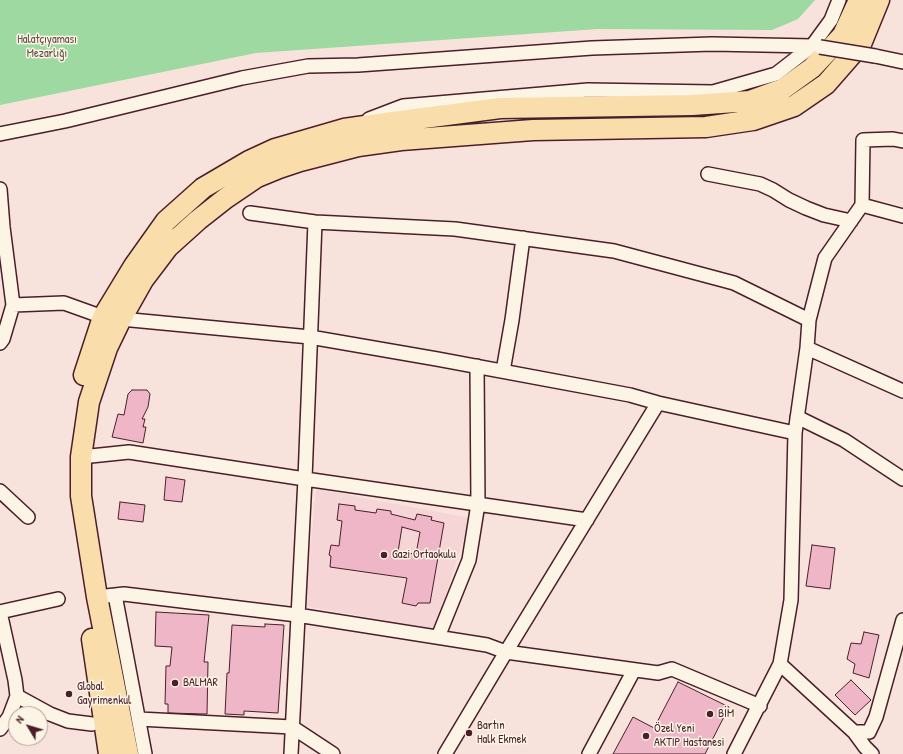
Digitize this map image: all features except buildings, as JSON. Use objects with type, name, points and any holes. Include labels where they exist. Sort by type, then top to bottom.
[{"type":"highway","points":[[109,754],[69,487],[68,459],[75,402],[134,266],[166,221],[203,188],[249,161],[276,149],[339,131],[393,122],[500,108],[692,105],[750,101],[783,89],[812,68],[843,35],[859,0]]},
{"type":"highway","points":[[128,754],[106,596],[81,496],[81,457],[88,402],[108,348],[112,318],[168,247],[198,220],[226,198],[257,177],[300,161],[358,146],[401,140],[533,130],[706,127],[753,120],[794,106],[826,84],[861,44],[879,0]]},
{"type":"street","points":[[339,131],[403,106],[588,90],[713,92],[776,74],[816,47],[831,20],[839,0]]},
{"type":"street","points":[[0,134],[65,121],[242,78],[308,66],[592,48],[712,44],[816,47],[903,62]]},
{"type":"street","points":[[734,754],[760,706],[780,664],[791,600],[795,433],[809,320],[825,258],[862,205],[863,140],[893,139],[903,141]]},
{"type":"street","points":[[708,174],[760,184],[806,208],[824,215],[851,221]]},
{"type":"street","points":[[0,189],[2,227],[13,305],[3,339],[0,343]]},
{"type":"street","points":[[862,205],[903,216]]},
{"type":"street","points":[[250,212],[315,222],[456,229],[614,251],[734,283],[809,320]]},
{"type":"street","points":[[290,754],[305,479],[315,222]]},
{"type":"street","points":[[504,371],[523,238]]},
{"type":"street","points":[[13,305],[64,303],[112,318],[310,337],[477,366],[630,395],[658,403],[795,433]]},
{"type":"street","points":[[806,348],[903,391]]},
{"type":"street","points":[[438,637],[469,560],[478,504],[477,366]]},
{"type":"street","points":[[445,754],[658,403]]},
{"type":"street","points":[[797,417],[844,440],[903,479]]},
{"type":"street","points":[[81,457],[129,452],[587,520]]},
{"type":"street","points":[[0,491],[28,517]]},
{"type":"street","points":[[145,754],[139,719],[106,596],[124,594],[297,615],[487,645],[506,652],[634,670],[658,673],[672,669],[760,706]]},
{"type":"street","points":[[0,729],[9,717],[17,696],[15,680],[0,612],[58,599]]},
{"type":"street","points":[[854,732],[869,732],[876,717],[903,620]]},
{"type":"street","points":[[780,664],[854,732],[872,754]]},
{"type":"street","points":[[589,754],[634,670]]},
{"type":"street","points":[[17,696],[50,714],[68,721],[92,724]]},
{"type":"street","points":[[139,719],[292,727],[333,754]]},
{"type":"shaded area","points":[[316,489],[470,518],[435,629],[305,606]]},
{"type":"green space","name":"Halatçıyaması Mezarlığı","points":[[0,0],[815,0],[798,19],[772,30],[598,29],[256,53],[0,105]]},
{"type":"place","name":"Gazi Ortaokulu","points":[[384,555]]},
{"type":"place","name":"BALMAR","points":[[175,683]]},
{"type":"place","name":"Global Gayrimenkul","points":[[69,694]]},
{"type":"place","name":"BİM","points":[[710,714]]},
{"type":"place","name":"Bartın Halk Ekmek","points":[[469,733]]},
{"type":"place","name":"Özel Yeni AKTIP Hastanesi","points":[[646,736]]}]
